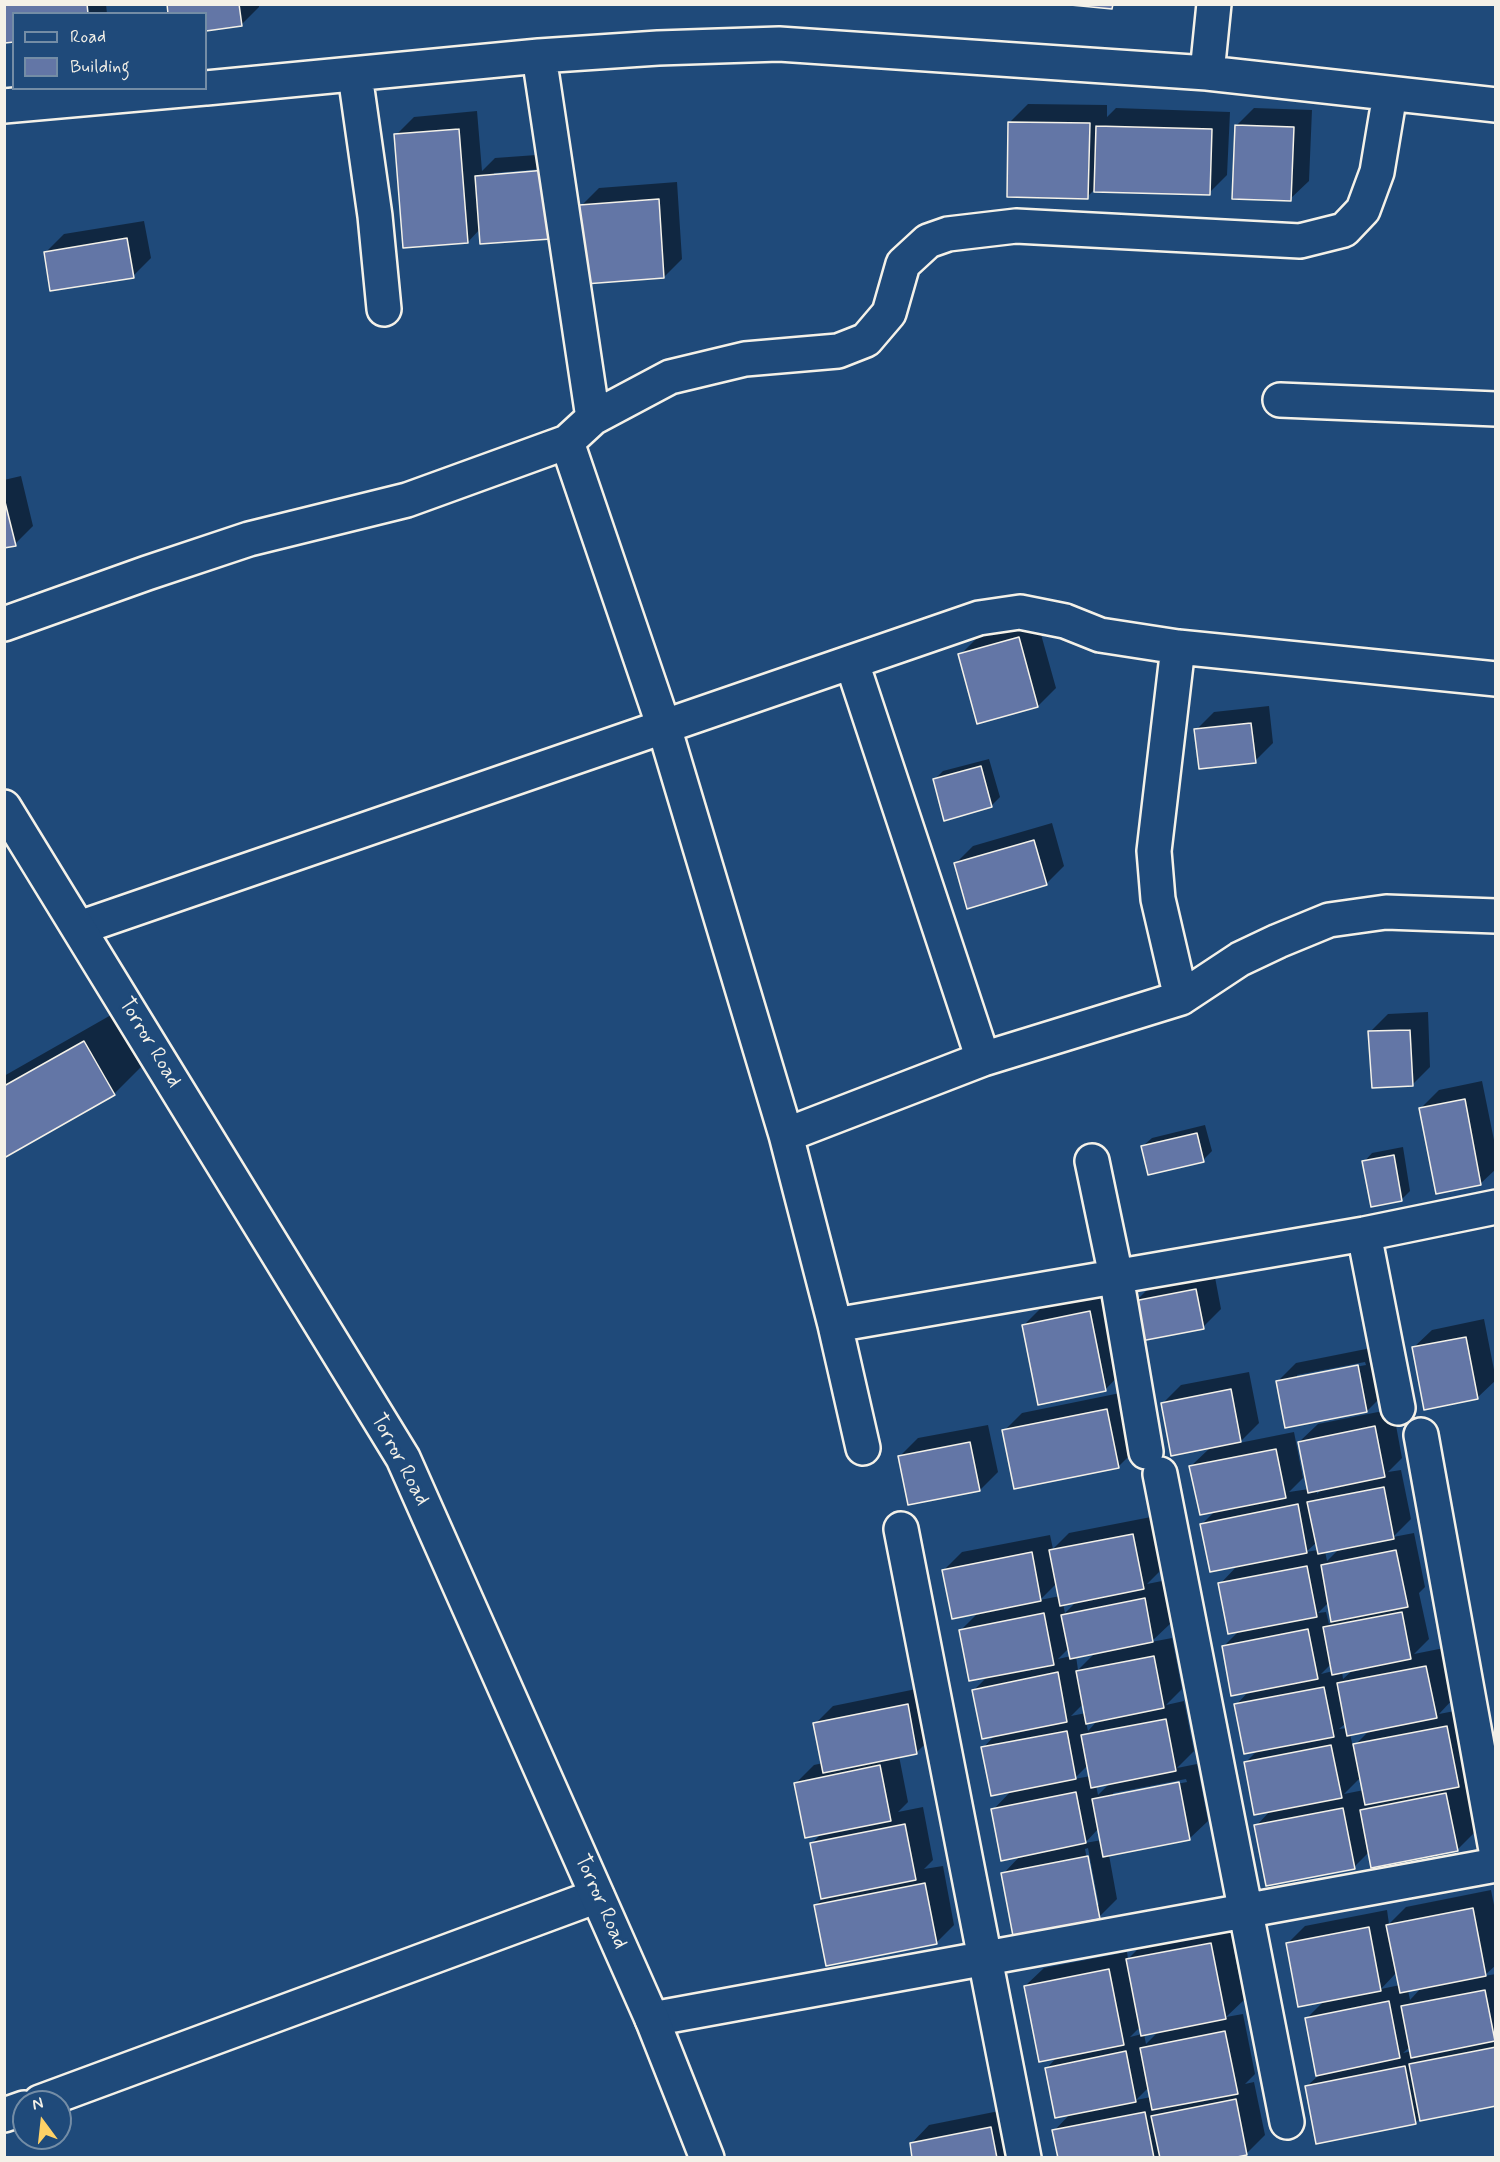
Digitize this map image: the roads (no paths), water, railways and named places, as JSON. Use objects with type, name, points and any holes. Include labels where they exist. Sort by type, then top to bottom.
[{"type":"street","points":[[1207,73],[1214,4]]},
{"type":"street","points":[[207,88],[539,56],[658,48],[779,44],[1207,73],[1496,105]]},
{"type":"street","points":[[539,56],[592,418]]},
{"type":"street","points":[[355,75],[375,216],[384,309]]},
{"type":"street","points":[[4,106],[183,90]]},
{"type":"street","points":[[4,624],[82,595],[249,539],[407,500],[567,442],[592,418],[670,376],[745,359],[838,351],[866,340],[888,313],[903,264],[928,241],[948,234],[1016,226],[1300,241],[1344,230],[1363,210],[1377,172],[1390,94]]},
{"type":"street","points":[[1280,400],[1496,409]]},
{"type":"street","points":[[567,442],[664,727],[786,1136],[836,1325],[863,1448]]},
{"type":"street","points":[[79,928],[979,618],[1020,612],[1065,621],[1100,635],[1178,647],[1496,679]]},
{"type":"street","points":[[1178,647],[1154,851],[1158,898],[1181,998]]},
{"type":"street","points":[[852,663],[983,1059]]},
{"type":"street","name":"Torror Road","points":[[4,807],[403,1458],[652,2019],[707,2157]]},
{"type":"street","points":[[786,1136],[983,1059],[1181,998],[1240,959],[1329,920],[1386,912],[1496,916]]},
{"type":"street","points":[[1092,1161],[1246,1910],[1287,2122]]},
{"type":"street","points":[[836,1325],[1364,1234],[1496,1207]]},
{"type":"street","points":[[1364,1234],[1398,1408]]},
{"type":"street","points":[[1421,1436],[1496,1850]]},
{"type":"street","points":[[901,1529],[1024,2157]]},
{"type":"street","points":[[652,2019],[1496,1865]]},
{"type":"street","points":[[72,2090],[597,1896]]}]
